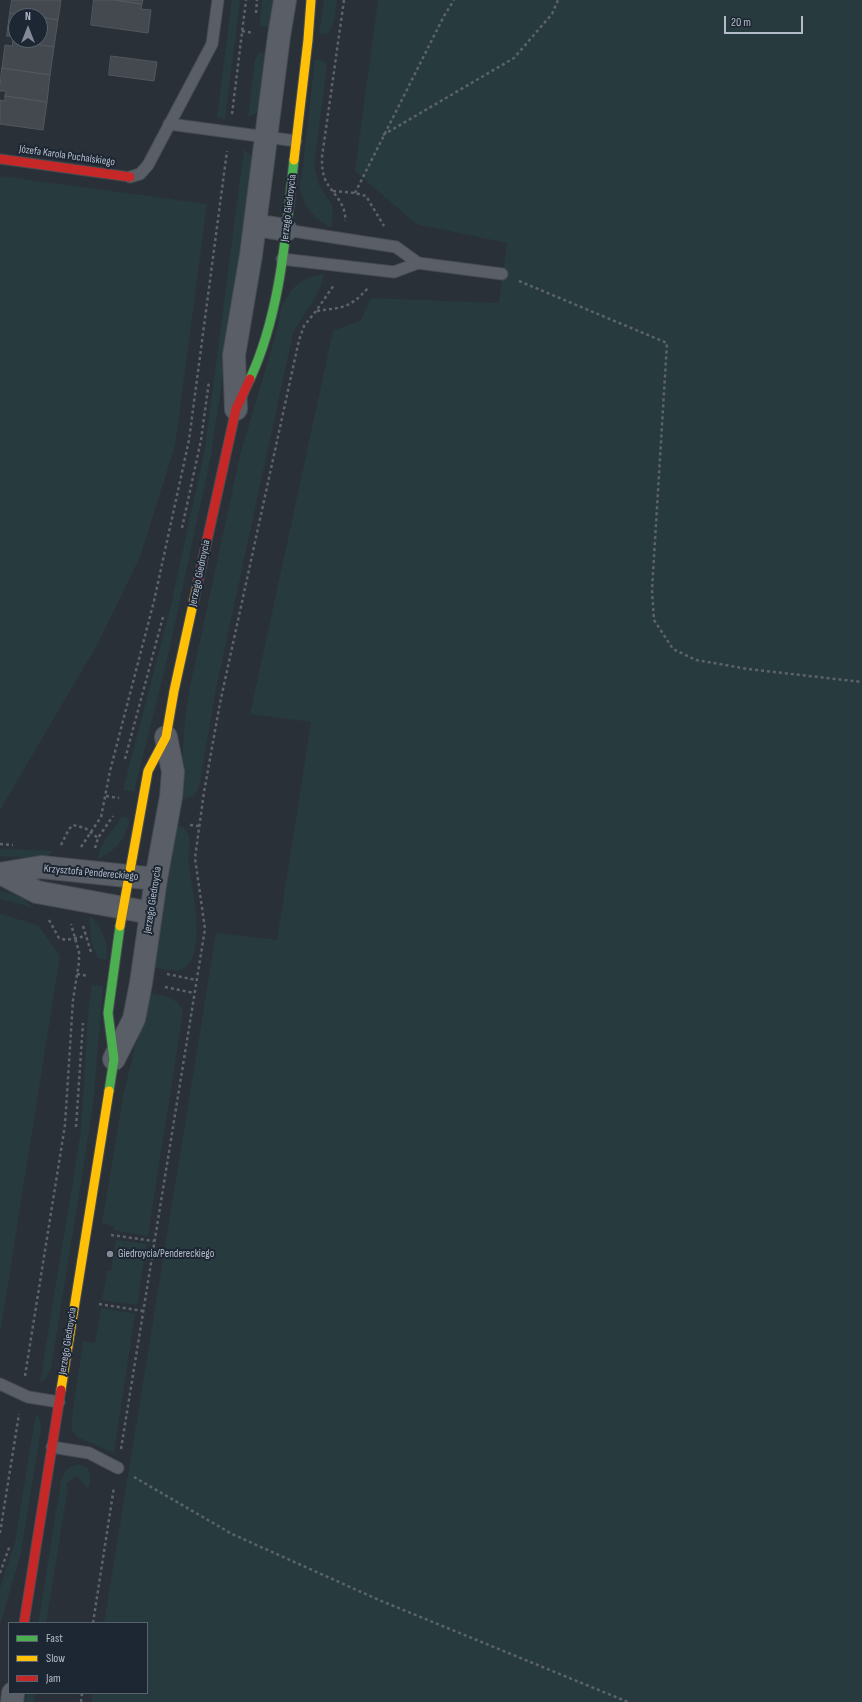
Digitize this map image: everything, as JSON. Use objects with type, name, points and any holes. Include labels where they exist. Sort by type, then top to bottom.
[{"type":"street","name":"Jerzego Giedroycia","points":[[236,409],[234,355],[251,255],[285,0]]},
{"type":"street","name":"Jerzego Giedroycia","points":[[24,1622],[58,1402],[114,1059],[108,1013],[123,908],[148,771],[166,737],[176,683],[236,409],[259,359],[275,298],[286,230],[308,40],[311,0]]},
{"type":"street","name":"Józefa Karola Puchalskiego","points":[[0,159],[130,177]]},
{"type":"street","points":[[255,225],[286,230]]},
{"type":"street","points":[[251,255],[282,259]]},
{"type":"street","name":"Jerzego Giedroycia","points":[[114,1059],[134,1019],[156,879],[171,797],[173,772],[166,737]]},
{"type":"street","name":"Krzysztofa Pendereckiego","points":[[1,874],[47,867],[156,879]]},
{"type":"street","name":"Krzysztofa Pendereckiego","points":[[1,874],[37,892],[151,913]]},
{"type":"lane","points":[[130,177],[140,174],[148,165],[212,44],[218,0]]},
{"type":"lane","points":[[169,124],[296,141]]},
{"type":"lane","points":[[286,230],[396,247],[418,263]]},
{"type":"lane","points":[[282,259],[394,272],[418,263],[502,274]]},
{"type":"lane","points":[[0,1384],[28,1397],[58,1402]]},
{"type":"lane","points":[[52,1447],[89,1453],[118,1468]]},
{"type":"path","points":[[80,848],[101,817],[110,772],[154,601],[189,440],[246,0]]},
{"type":"path","points":[[256,16],[257,0]]},
{"type":"path","points":[[344,0],[322,157],[322,169],[325,180],[346,212],[344,223]]},
{"type":"path","points":[[355,193],[444,16],[454,0]]},
{"type":"path","points":[[383,135],[514,58],[552,14],[558,0]]},
{"type":"path","points":[[252,40],[254,27]]},
{"type":"path","points":[[333,191],[355,193],[366,196],[396,247]]},
{"type":"path","points":[[316,311],[347,307],[357,300],[379,270]]},
{"type":"path","points":[[502,274],[667,343],[652,590],[654,620],[673,649],[696,660],[733,667],[862,682]]},
{"type":"path","points":[[93,1622],[205,929],[195,858],[218,718],[299,340],[304,326],[335,283]]},
{"type":"path","points":[[182,531],[201,440],[209,377]]},
{"type":"path","points":[[124,761],[163,615]]},
{"type":"path","points":[[116,804],[118,790]]},
{"type":"path","points":[[94,854],[98,838],[111,820],[115,811]]},
{"type":"path","points":[[47,867],[69,829],[73,825],[79,826],[98,838]]},
{"type":"path","points":[[37,892],[58,938],[66,940],[86,936]]},
{"type":"path","points":[[0,1533],[65,1125],[73,1000],[79,962],[79,952],[74,939],[70,919]]},
{"type":"path","points":[[84,920],[83,928],[91,957]]},
{"type":"path","points":[[87,982],[90,969]]},
{"type":"path","points":[[166,974],[196,980]]},
{"type":"path","points":[[164,987],[194,993]]},
{"type":"path","points":[[76,1129],[83,1016]]},
{"type":"path","points":[[107,1234],[154,1241]]},
{"type":"path","points":[[96,1303],[143,1311]]},
{"type":"path","points":[[118,1468],[232,1534],[379,1600],[628,1702]]},
{"type":"path","points":[[0,1573],[11,1537]]},
{"type":"green space","points":[[232,0],[240,0],[225,119],[217,117]]},
{"type":"green space","points":[[262,0],[276,0],[271,28],[260,26]]},
{"type":"green space","points":[[324,0],[337,0],[332,28],[326,34],[319,33]]},
{"type":"green space","points":[[378,0],[862,0],[862,1702],[91,1702],[93,1694],[148,1694],[148,1622],[104,1622],[216,933],[277,940],[311,722],[250,714],[333,331],[361,320],[371,298],[499,303],[507,243],[416,224],[355,171]]},
{"type":"green space","points":[[260,53],[268,53],[261,105],[256,113],[248,117],[255,60]]},
{"type":"green space","points":[[315,59],[324,61],[327,67],[314,165],[319,185],[332,205],[333,216],[331,228],[319,220],[311,212],[300,189]]},
{"type":"green space","points":[[244,149],[251,156],[254,164],[211,456],[167,660],[134,792],[123,790],[171,605],[205,449]]},
{"type":"green space","points":[[0,176],[207,204],[175,446],[140,557],[97,645],[0,810]]},
{"type":"green space","points":[[324,274],[322,283],[315,298],[293,333],[216,689],[199,787],[192,797],[179,799],[185,719],[190,687],[240,455],[276,334],[282,305],[293,288],[302,281],[313,276]]},
{"type":"green space","points":[[124,817],[130,819],[123,838],[115,848],[105,856],[98,859],[100,848],[120,819]]},
{"type":"green space","points":[[175,825],[182,827],[189,835],[189,866],[195,906],[196,939],[194,953],[189,964],[180,970],[173,971],[152,967]]},
{"type":"green space","points":[[0,849],[53,851],[44,858],[0,856]]},
{"type":"green space","points":[[0,891],[22,897],[32,907],[0,899]]},
{"type":"green space","points":[[0,914],[38,925],[60,956],[0,1334]]},
{"type":"green space","points":[[90,916],[99,926],[104,936],[107,960],[98,958],[96,954],[90,932]]},
{"type":"green space","points":[[92,985],[103,986],[93,1106],[51,1369],[44,1381],[40,1383],[81,1130],[89,1001]]},
{"type":"green space","points":[[148,993],[164,996],[173,1000],[181,1007],[183,1012],[148,1236],[113,1230],[114,1226],[102,1223],[124,1092]]},
{"type":"green space","points":[[116,1240],[147,1244],[137,1305],[102,1300],[107,1271],[111,1271]]},
{"type":"green space","points":[[101,1308],[135,1314],[114,1453],[77,1437],[72,1430],[71,1424],[83,1341],[95,1343]]},
{"type":"green space","points":[[36,1413],[40,1420],[41,1429],[21,1553],[0,1625],[0,1588],[15,1542]]},
{"type":"green space","points":[[77,1464],[87,1467],[90,1475],[90,1484],[87,1489],[77,1476],[66,1484],[68,1487],[46,1622],[38,1622],[61,1481],[66,1470]]},
{"type":"green space","points":[[27,1694],[35,1694],[34,1702],[25,1702]]},
{"type":"building","points":[[12,0],[61,0],[58,20],[48,19],[48,8],[11,8]]},
{"type":"building","points":[[94,0],[115,0],[142,4],[141,9],[151,10],[148,33],[91,25]]},
{"type":"building","points":[[115,0],[143,0],[142,4]]},
{"type":"building","points":[[48,18],[58,20],[54,47],[48,46]]},
{"type":"building","points":[[5,45],[8,45],[8,48],[54,47],[50,75],[2,68]]},
{"type":"building","points":[[111,56],[157,62],[154,81],[109,75]]},
{"type":"building","points":[[2,68],[50,75],[47,102],[5,96],[6,91],[0,91]]},
{"type":"building","points":[[5,96],[47,102],[43,130],[0,124],[0,100],[5,101]]},
{"type":"traffic: fast","points":[[250,379],[269,327],[281,271],[294,160]]},
{"type":"traffic: fast","points":[[109,1091],[114,1059],[108,1013],[120,926]]},
{"type":"traffic: slow","points":[[294,160],[308,40],[311,0]]},
{"type":"traffic: slow","points":[[120,926],[148,771],[166,737],[174,691],[197,586]]},
{"type":"traffic: slow","points":[[61,1390],[109,1091]]},
{"type":"traffic: jam","points":[[0,159],[130,177]]},
{"type":"traffic: jam","points":[[197,586],[236,409],[250,379]]},
{"type":"traffic: jam","points":[[24,1622],[61,1390]]},
{"type":"place","name":"Giedroycia/Pendereckiego","points":[[110,1254]]}]
